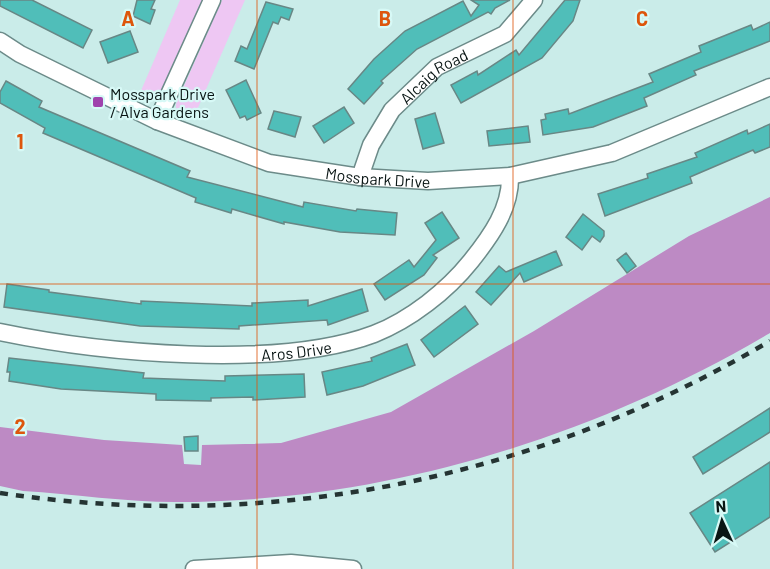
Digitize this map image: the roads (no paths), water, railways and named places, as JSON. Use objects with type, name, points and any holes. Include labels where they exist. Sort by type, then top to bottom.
[{"type":"street","points":[[157,121],[212,0]]},
{"type":"street","name":"Alcaig Road","points":[[360,177],[370,145],[392,110],[437,67],[505,34],[534,0]]},
{"type":"street","name":"Mosspark Drive","points":[[0,41],[20,54],[157,121],[269,163],[360,177],[428,181],[510,176],[612,153],[770,87]]},
{"type":"street","name":"Aros Drive","points":[[0,332],[86,345],[179,353],[309,351],[376,333],[409,315],[441,292],[464,270],[483,247],[503,212],[510,191],[510,176]]},
{"type":"street","points":[[194,569],[291,563],[353,569]]},
{"type":"railway","points":[[0,493],[101,504],[201,506],[300,499],[398,484],[494,461],[588,429],[680,389],[770,341]]},
{"type":"place","name":"Mosspark Drive / Alva Gardens","points":[[98,102]]}]
